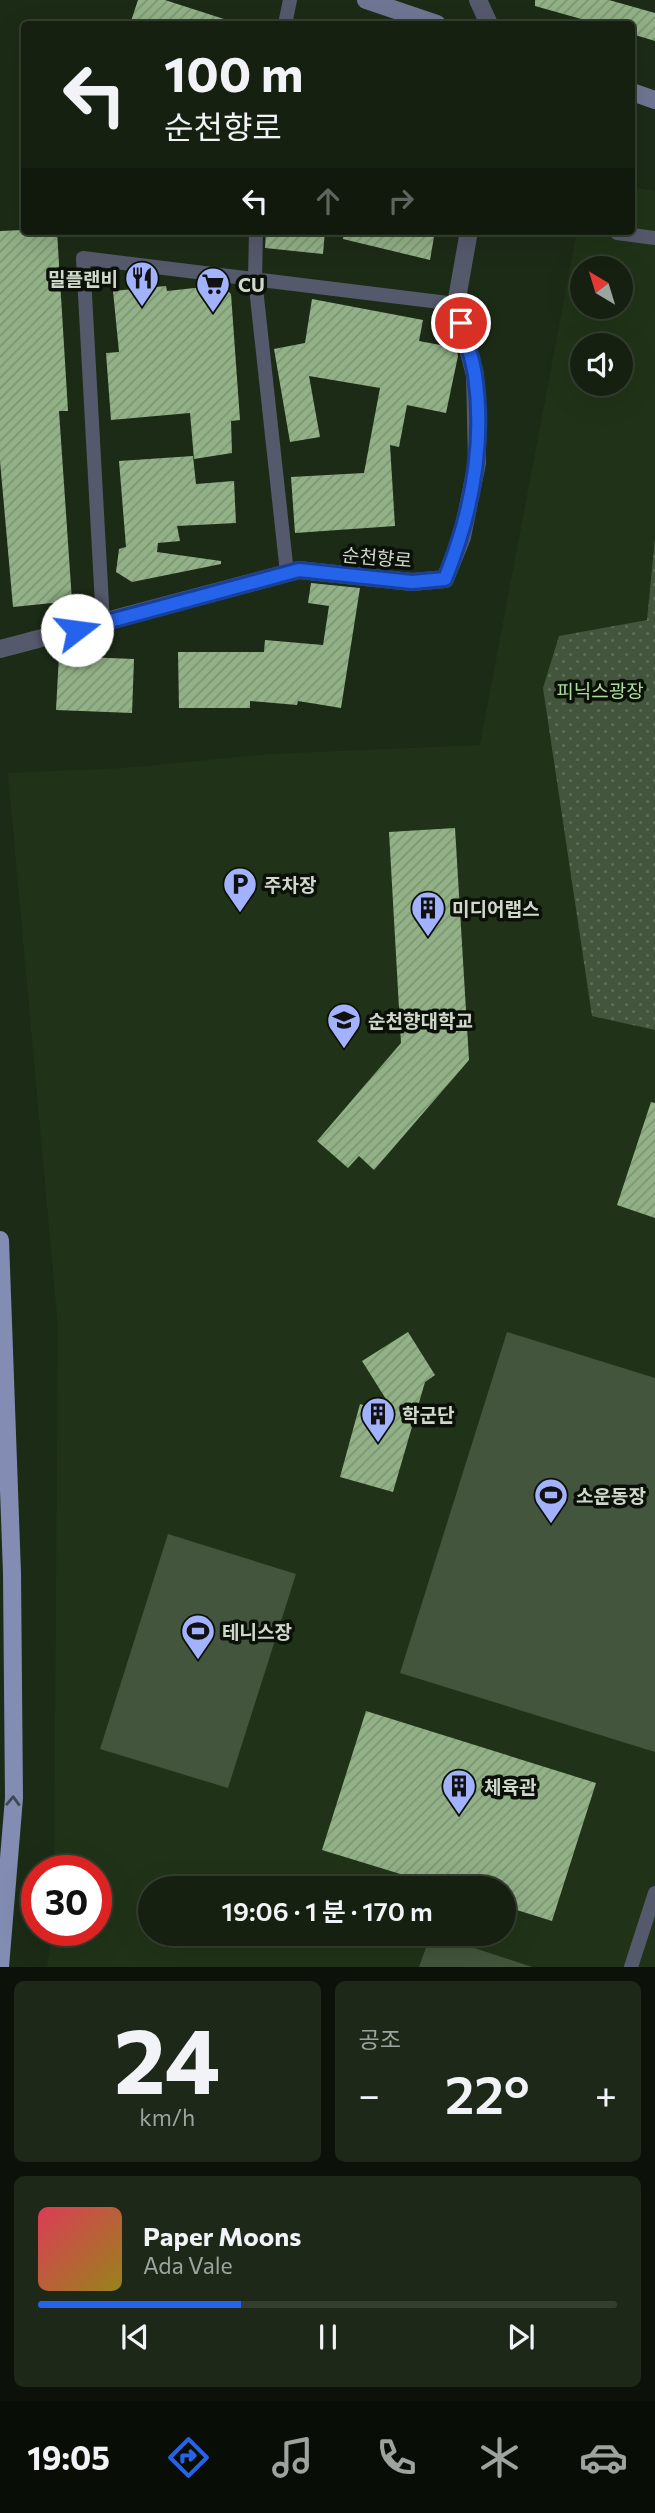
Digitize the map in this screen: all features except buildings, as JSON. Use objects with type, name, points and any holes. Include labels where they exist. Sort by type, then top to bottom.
[{"type":"main road","points":[[366,0],[428,21]]},
{"type":"main road","points":[[635,93],[655,100]]},
{"type":"main road","points":[[0,1240],[12,1573],[14,1784],[0,1967]]},
{"type":"street","points":[[478,0],[488,21]]},
{"type":"street","name":"순천향로","points":[[0,649],[299,570],[412,582],[445,579],[462,537],[477,463],[475,375],[456,304],[469,235]]},
{"type":"lane","points":[[286,21],[290,0]]},
{"type":"lane","points":[[256,235],[255,279],[287,573]]},
{"type":"lane","points":[[632,235],[655,238]]},
{"type":"lane","points":[[103,623],[83,258],[456,304]]},
{"type":"lane","points":[[631,1967],[655,1893]]},
{"type":"shaded area","name":"순천향대학교","points":[[635,188],[655,191],[655,1967],[47,1967],[50,1946],[112,1946],[112,1855],[54,1855],[58,1326],[8,773],[124,768],[270,754],[480,745],[570,268],[570,319],[634,318],[634,256],[572,256],[576,235],[635,235]]},
{"type":"green space","name":"피닉스광장","points":[[655,538],[655,1030],[592,1016],[543,688],[559,636],[647,620]]},
{"type":"green space","name":"소운동장","points":[[507,1332],[655,1378],[655,1752],[400,1673]]},
{"type":"green space","name":"테니스장","points":[[168,1534],[296,1574],[228,1788],[100,1749]]},
{"type":"green space","points":[[427,1946],[468,1946],[532,1967],[419,1967]]},
{"type":"place","name":"밀플랜비","points":[[142,308]]},
{"type":"place","name":"CU","points":[[213,314]]},
{"type":"place","name":"주차장","points":[[240,914]]},
{"type":"place","name":"미디어랩스","points":[[428,938]]},
{"type":"place","name":"순천향대학교","points":[[344,1050]]},
{"type":"place","name":"학군단","points":[[378,1444]]},
{"type":"place","name":"소운동장","points":[[551,1525]]},
{"type":"place","name":"테니스장","points":[[198,1661]]},
{"type":"place","name":"체육관","points":[[459,1816]]},
{"type":"route","points":[[77,630],[299,570],[412,582],[445,579],[462,537],[477,463],[475,375],[461,323]]}]
